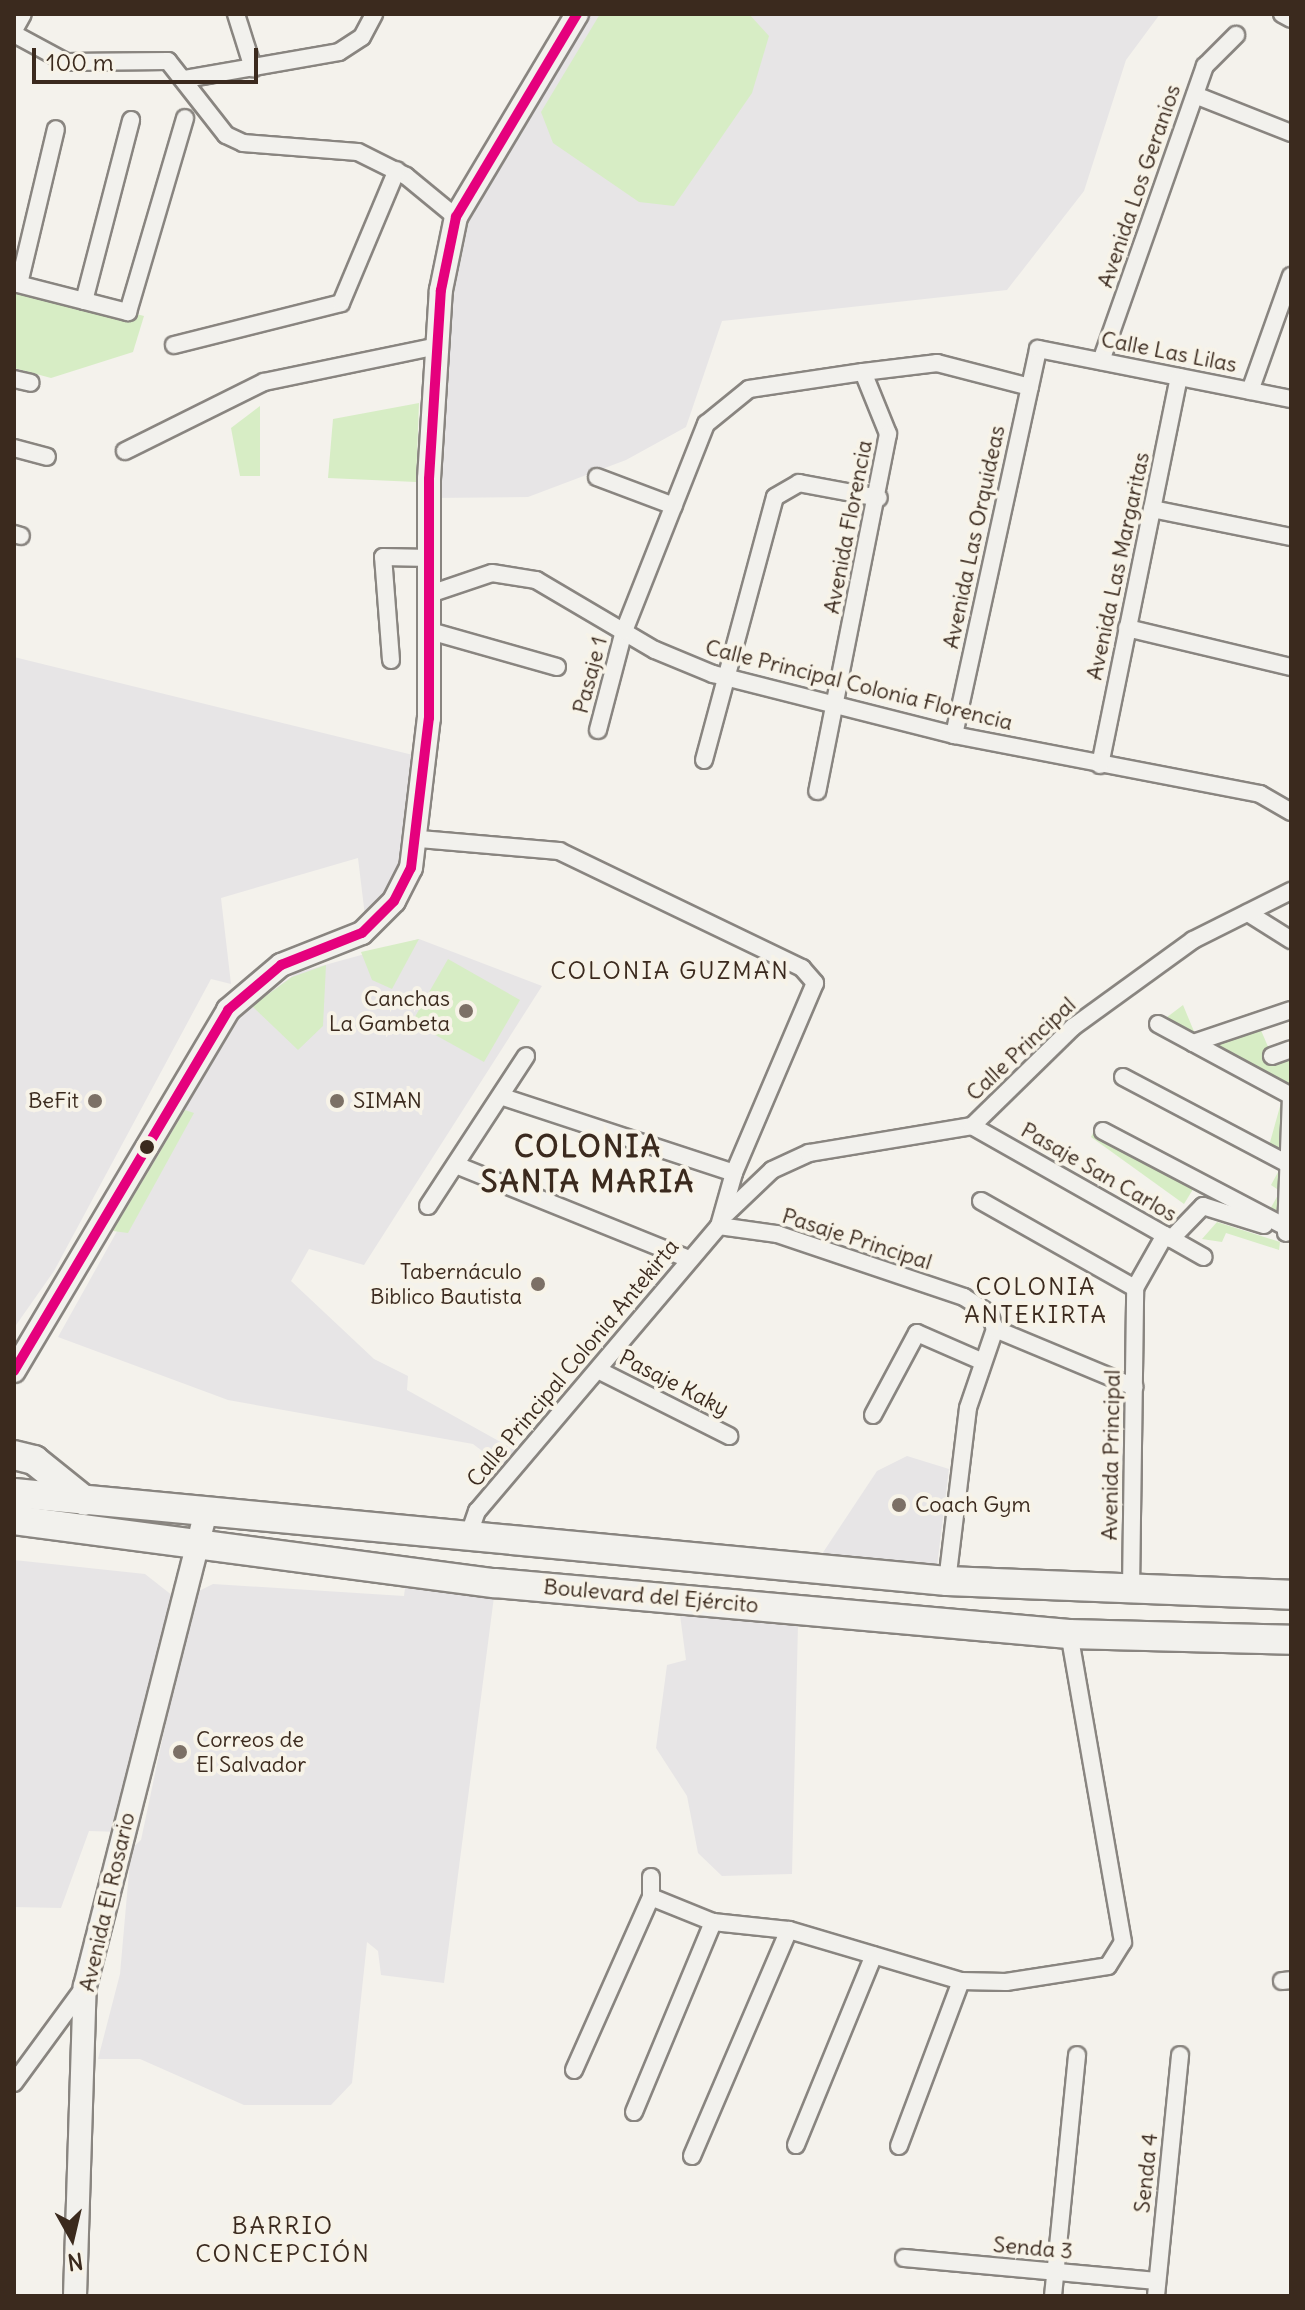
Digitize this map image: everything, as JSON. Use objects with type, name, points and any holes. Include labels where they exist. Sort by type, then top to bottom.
[{"type":"highway","points":[[21,1452],[85,1501]]},
{"type":"highway","name":"Boulevard del Ejército","points":[[14,1493],[947,1581],[1291,1595]]},
{"type":"highway","name":"Boulevard del Ejército","points":[[14,1520],[495,1583],[1069,1634],[1291,1640]]},
{"type":"street","points":[[23,14],[14,32],[66,62],[156,58],[185,79],[216,126],[243,143],[358,152],[397,170],[456,217]]},
{"type":"street","points":[[236,14],[253,68]]},
{"type":"street","points":[[185,79],[339,52],[362,37],[374,14]]},
{"type":"street","points":[[14,1371],[228,1010],[281,965],[341,944],[379,918],[411,868],[419,839],[430,631],[438,346],[456,217],[577,14]]},
{"type":"street","points":[[1282,14],[1291,19]]},
{"type":"street","name":"Avenida Los Geranios","points":[[1101,361],[1205,66],[1236,35]]},
{"type":"street","points":[[1195,95],[1291,133]]},
{"type":"street","points":[[56,129],[16,284],[128,312],[185,118]]},
{"type":"street","points":[[84,301],[131,120]]},
{"type":"street","points":[[174,345],[341,303],[397,170]]},
{"type":"street","points":[[1250,391],[1291,276]]},
{"type":"street","points":[[125,451],[264,382],[438,346]]},
{"type":"street","name":"Calle Las Lilas","points":[[1038,349],[1291,399]]},
{"type":"street","name":"Avenida Las Orquideas","points":[[954,735],[1038,349]]},
{"type":"street","points":[[624,631],[706,424],[731,399],[768,384],[937,363],[1030,387]]},
{"type":"street","name":"Avenida Florencia","points":[[817,791],[879,498],[888,434],[863,372]]},
{"type":"street","name":"Avenida Las Margaritas","points":[[1100,765],[1179,377]]},
{"type":"street","points":[[14,448],[47,457]]},
{"type":"street","points":[[597,477],[674,506]]},
{"type":"street","points":[[704,760],[730,678],[780,491],[799,483],[879,498]]},
{"type":"street","points":[[1152,509],[1291,537]]},
{"type":"street","points":[[391,660],[383,557],[430,558]]},
{"type":"street","name":"Calle Principal Colonia Florencia","points":[[430,594],[492,573],[514,574],[624,631],[730,678],[954,735],[1260,794],[1291,809]]},
{"type":"street","points":[[1127,628],[1291,667]]},
{"type":"street","points":[[430,631],[557,667]]},
{"type":"street","name":"Pasaje 1","points":[[598,730],[624,631]]},
{"type":"street","points":[[419,839],[559,851],[802,968],[815,983],[813,1001],[734,1173],[722,1220]]},
{"type":"street","name":"Calle Principal","points":[[722,1220],[772,1170],[809,1153],[972,1126],[1073,1027],[1193,940],[1291,891]]},
{"type":"street","points":[[1248,913],[1291,940]]},
{"type":"street","points":[[1193,1043],[1291,1010]]},
{"type":"street","points":[[1158,1024],[1291,1096],[1287,1231]]},
{"type":"street","points":[[1272,1056],[1291,1049]]},
{"type":"street","points":[[428,1206],[503,1097],[526,1056]]},
{"type":"street","points":[[1123,1077],[1288,1164]]},
{"type":"street","points":[[503,1097],[734,1173]]},
{"type":"street","name":"Pasaje San Carlos","points":[[972,1126],[1204,1257]]},
{"type":"street","points":[[1103,1131],[1287,1231]]},
{"type":"street","points":[[456,1165],[689,1259]]},
{"type":"street","points":[[981,1201],[1135,1288],[1168,1237],[1203,1206],[1287,1231]]},
{"type":"street","name":"Calle Principal Colonia Antekirta","points":[[469,1534],[477,1511],[722,1220]]},
{"type":"street","name":"Pasaje Principal","points":[[722,1220],[777,1234],[964,1297],[989,1313],[995,1329]]},
{"type":"street","name":"Avenida Principal","points":[[1131,1589],[1137,1321],[1135,1288]]},
{"type":"street","points":[[947,1581],[981,1361],[995,1329],[1134,1387]]},
{"type":"street","points":[[873,1415],[917,1333],[981,1361]]},
{"type":"street","name":"Pasaje Kaky","points":[[598,1370],[729,1436]]},
{"type":"street","name":"Avenida El Rosario","points":[[75,2296],[85,1986],[204,1518]]},
{"type":"street","points":[[651,1897],[713,1922],[789,1930],[961,1981],[1059,1976],[1108,1966],[1120,1955],[1069,1634]]},
{"type":"street","points":[[574,2070],[651,1897],[651,1877]]},
{"type":"street","points":[[634,2112],[713,1922]]},
{"type":"street","points":[[692,2156],[789,1930]]},
{"type":"street","points":[[796,2145],[874,1955]]},
{"type":"street","points":[[899,2146],[961,1981]]},
{"type":"street","points":[[14,2083],[85,1986]]},
{"type":"street","points":[[1053,2296],[1077,2055]]},
{"type":"street","name":"Senda 4","points":[[1156,2288],[1180,2055]]},
{"type":"street","name":"Senda 3","points":[[904,2258],[1056,2272],[1156,2288]]},
{"type":"shaded area","points":[[577,14],[1160,14],[1126,60],[1084,191],[1007,290],[722,321],[686,427],[626,460],[528,497],[429,498],[456,217]]},
{"type":"shaded area","points":[[14,657],[417,756],[413,839],[392,888],[365,916],[358,858],[221,898],[231,984],[211,979],[54,1271],[14,1328]]},
{"type":"shaded area","points":[[419,939],[542,986],[364,1265],[309,1249],[291,1281],[374,1359],[408,1376],[407,1390],[524,1455],[510,1472],[473,1444],[228,1400],[58,1337],[236,1018],[296,973]]},
{"type":"shaded area","name":"Coach Gym","points":[[907,1456],[949,1469],[937,1566],[820,1557],[877,1471]]},
{"type":"shaded area","points":[[14,1560],[145,1574],[173,1596],[120,1832],[89,1831],[61,1908],[14,1907]]},
{"type":"shaded area","points":[[406,1580],[495,1589],[444,1983],[381,1975],[378,1951],[367,1942],[352,2083],[331,2105],[244,2105],[140,2059],[98,2059],[120,1974],[131,1849],[141,1840],[193,1594],[213,1584],[404,1596]]},
{"type":"shaded area","points":[[680,1615],[798,1625],[792,1874],[722,1876],[698,1853],[687,1796],[656,1748],[667,1665],[686,1660]]},
{"type":"green space","points":[[600,14],[749,14],[769,36],[752,93],[674,206],[639,202],[553,143],[541,112]]},
{"type":"green space","points":[[14,283],[144,316],[133,352],[51,378],[14,368]]},
{"type":"green space","points":[[419,403],[416,482],[328,478],[333,419]]},
{"type":"green space","points":[[260,406],[260,476],[240,476],[231,428]]},
{"type":"green space","points":[[419,939],[392,989],[372,980],[361,952]]},
{"type":"green space","name":"Canchas La Gambeta","points":[[448,959],[520,1000],[484,1062],[412,1022]]},
{"type":"green space","points":[[326,965],[323,1026],[298,1050],[252,1006],[292,977]]},
{"type":"green space","points":[[1183,1005],[1198,1041],[1257,1021],[1272,1056],[1291,1049],[1286,1227],[1266,1217],[1280,1191],[1271,1185],[1283,1163],[1267,1153],[1284,1092],[1158,1024]]},
{"type":"green space","points":[[185,1110],[194,1113],[128,1233],[113,1231]]},
{"type":"green space","points":[[1096,1127],[1198,1181],[1184,1204],[1091,1137]]},
{"type":"green space","points":[[1217,1222],[1280,1242],[1279,1250],[1226,1233],[1222,1242],[1202,1239]]},
{"type":"transit line","points":[[14,1371],[228,1010],[281,965],[362,933],[394,901],[411,868],[429,718],[429,479],[441,290],[456,217],[577,14]]},
{"type":"place","name":"Canchas La Gambeta","points":[[466,1011]]},
{"type":"place","name":"BeFit","points":[[95,1101]]},
{"type":"place","name":"SIMAN","points":[[337,1101]]},
{"type":"place","name":"Tabernáculo Biblico Bautista","points":[[538,1284]]},
{"type":"place","name":"Coach Gym","points":[[899,1505]]},
{"type":"place","name":"Correos de El Salvador","points":[[180,1752]]},
{"type":"district","name":"COLONIA GUZMAN","points":[[670,971]]},
{"type":"district","name":"COLONIA SANTA MARIA","points":[[588,1163]]},
{"type":"district","name":"COLONIA ANTEKIRTA","points":[[1036,1301]]},
{"type":"district","name":"BARRIO CONCEPCIÓN","points":[[283,2240]]}]
